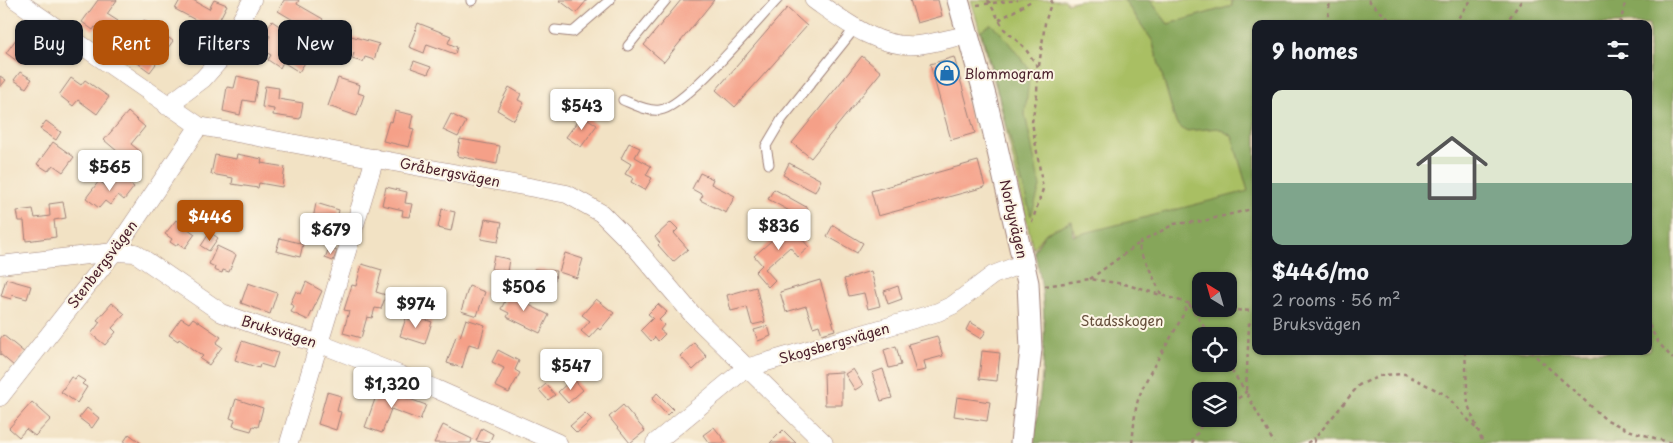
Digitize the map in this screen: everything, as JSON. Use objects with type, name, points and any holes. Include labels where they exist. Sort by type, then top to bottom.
[{"type":"street","name":"Gråbergsvägen","points":[[16,0],[166,106],[199,126],[567,194],[601,213],[635,247],[692,314],[824,443]]},
{"type":"street","points":[[166,106],[202,79],[220,61],[252,0]]},
{"type":"street","points":[[814,0],[855,28],[892,43],[917,45],[967,34]]},
{"type":"street","name":"Norbyvägen","points":[[960,5],[986,99],[1026,273],[1031,349],[1021,443]]},
{"type":"street","name":"Stenbergsvägen","points":[[0,397],[114,252],[199,126]]},
{"type":"street","points":[[289,443],[375,158]]},
{"type":"street","name":"Bruksvägen","points":[[0,265],[114,252],[135,254],[222,313],[270,330],[318,343],[436,388],[558,443]]},
{"type":"street","name":"Skogsbergsvägen","points":[[655,443],[746,368],[938,312],[953,305],[992,275],[1026,273]]},
{"type":"lane","points":[[555,30],[573,32],[610,0]]},
{"type":"lane","points":[[628,46],[666,0]]},
{"type":"lane","points":[[623,100],[641,107],[660,110],[686,96],[778,0]]},
{"type":"lane","points":[[769,164],[766,146],[782,118],[855,28]]},
{"type":"path","points":[[960,5],[1018,0]]},
{"type":"path","points":[[999,20],[1033,0]]},
{"type":"path","points":[[1032,223],[1044,189],[1032,122],[1037,94],[1038,67],[1044,23],[1052,0]]},
{"type":"path","points":[[1328,20],[1330,0]]},
{"type":"path","points":[[1368,0],[1390,20]]},
{"type":"path","points":[[1457,20],[1472,0]]},
{"type":"path","points":[[1508,20],[1522,0]]},
{"type":"path","points":[[1621,20],[1626,0]]},
{"type":"path","points":[[989,1],[1004,29],[1024,47],[1038,67]]},
{"type":"path","points":[[1090,279],[1138,244],[1174,224],[1203,221],[1252,209]]},
{"type":"path","points":[[1138,244],[1161,294]]},
{"type":"path","points":[[1026,273],[1045,286],[1090,279],[1124,284],[1192,305]]},
{"type":"path","points":[[1188,303],[1204,327]]},
{"type":"path","points":[[1132,443],[1138,401],[1152,369],[1180,326],[1188,303]]},
{"type":"path","points":[[1238,310],[1252,311]]},
{"type":"path","points":[[1237,399],[1246,392],[1249,324],[1252,321]]},
{"type":"path","points":[[1652,331],[1658,342],[1673,359]]},
{"type":"path","points":[[1465,355],[1468,404],[1483,443]]},
{"type":"path","points":[[1534,355],[1605,418],[1628,430],[1671,443]]},
{"type":"path","points":[[1233,372],[1274,443]]},
{"type":"path","points":[[1307,443],[1316,437],[1359,385],[1382,375],[1405,374],[1446,395],[1478,431]]},
{"type":"path","points":[[1192,443],[1201,427]]},
{"type":"path","points":[[1314,443],[1316,437]]},
{"type":"green space","points":[[971,0],[1065,0],[1067,3],[1080,0],[1124,0],[1152,40],[1176,123],[1185,131],[1218,128],[1232,136],[1251,201],[1076,241],[1072,221],[1046,233],[1033,249],[998,94]]},
{"type":"green space","name":"Stadsskogen","points":[[1124,0],[1150,0],[1168,24],[1232,6],[1232,0],[1673,0],[1673,443],[1034,443],[1044,347],[1044,322],[1043,298],[1034,251],[1046,233],[1072,221],[1073,236],[1248,191],[1232,136],[1218,128],[1185,131],[1176,123],[1152,40]]},
{"type":"green space","points":[[1150,0],[1232,0],[1232,6],[1168,24]]},
{"type":"green space","points":[[991,24],[1001,33],[1030,70],[1025,114],[1040,187],[1031,216],[981,30]]},
{"type":"building","points":[[98,0],[117,0],[107,14],[116,20],[93,20],[93,30],[83,23]]},
{"type":"building","points":[[180,0],[193,0],[209,9],[214,0],[227,5],[219,20],[195,20],[175,9]]},
{"type":"building","points":[[284,0],[299,0],[297,4],[323,19],[293,20],[278,11]]},
{"type":"building","points":[[559,0],[587,0],[576,13]]},
{"type":"building","points":[[681,0],[714,0],[664,62],[644,45]]},
{"type":"building","points":[[910,0],[938,0],[942,16],[917,23]]},
{"type":"building","points":[[787,8],[807,26],[735,107],[716,90]]},
{"type":"building","points":[[272,21],[278,25],[278,65],[282,65],[280,68],[268,60],[271,55],[268,53],[268,40],[270,36],[268,34],[268,27]]},
{"type":"building","points":[[418,23],[451,36],[448,43],[457,47],[455,54],[427,44],[424,53],[409,47]]},
{"type":"building","points":[[352,36],[379,44],[374,60],[365,57],[363,62],[352,59],[354,53],[352,52]]},
{"type":"building","points":[[169,38],[173,41],[169,46]]},
{"type":"building","points":[[15,40],[15,60],[6,53]]},
{"type":"building","points":[[862,56],[881,72],[811,158],[792,143]]},
{"type":"building","points":[[954,57],[975,133],[951,140],[930,64]]},
{"type":"building","points":[[414,61],[431,67],[428,74],[411,68]]},
{"type":"building","points":[[140,65],[155,65],[150,72]]},
{"type":"building","points":[[288,65],[304,65],[299,72]]},
{"type":"building","points":[[20,72],[32,79],[26,88],[14,80]]},
{"type":"building","points":[[0,76],[6,80],[1,86],[0,86]]},
{"type":"building","points":[[237,76],[258,81],[254,102],[243,100],[240,115],[223,111],[227,87],[234,88]]},
{"type":"building","points":[[71,78],[81,85],[85,80],[109,97],[97,114],[78,100],[73,106],[59,95]]},
{"type":"building","points":[[338,78],[360,85],[358,93],[364,95],[357,116],[328,106]]},
{"type":"building","points":[[265,86],[279,88],[278,99],[303,103],[300,119],[273,115],[274,109],[262,107]]},
{"type":"building","points":[[509,87],[521,94],[518,100],[524,103],[514,120],[497,110]]},
{"type":"building","points":[[395,111],[413,115],[410,128],[414,129],[409,147],[383,141],[389,121],[392,122]]},
{"type":"building","points":[[128,112],[145,127],[131,144],[141,152],[131,163],[104,140]]},
{"type":"building","points":[[451,114],[466,122],[458,137],[443,130]]},
{"type":"building","points":[[582,115],[597,125],[581,147],[566,137]]},
{"type":"building","points":[[46,121],[61,132],[56,140],[40,129]]},
{"type":"building","points":[[460,139],[500,146],[497,164],[457,156]]},
{"type":"building","points":[[53,142],[74,157],[63,172],[53,165],[48,171],[37,164]]},
{"type":"building","points":[[629,143],[640,148],[635,157],[651,166],[646,175],[652,178],[645,190],[631,182],[633,178],[625,174],[631,164],[621,158]]},
{"type":"building","points":[[237,154],[262,159],[261,163],[285,167],[282,187],[259,183],[258,188],[232,184],[233,178],[211,174],[215,155],[236,159]]},
{"type":"building","points":[[978,161],[985,187],[878,216],[871,191]]},
{"type":"building","points":[[789,163],[821,180],[815,192],[783,175]]},
{"type":"building","points":[[700,173],[713,179],[711,184],[735,196],[726,213],[700,200],[703,195],[692,189]]},
{"type":"building","points":[[118,175],[134,187],[124,200],[118,195],[110,205],[105,201],[99,208],[86,198],[99,181],[109,188]]},
{"type":"building","points":[[386,187],[407,192],[405,203],[412,204],[409,217],[402,216],[403,210],[382,205]]},
{"type":"building","points":[[774,189],[808,208],[802,218],[768,199]]},
{"type":"building","points":[[63,202],[66,218],[54,220],[56,237],[26,241],[24,221],[19,221],[17,211],[33,209],[35,218],[50,216],[49,204]]},
{"type":"building","points":[[316,203],[339,210],[333,238],[320,235],[321,228],[317,227],[319,220],[313,219]]},
{"type":"building","points":[[442,209],[455,212],[451,231],[438,228]]},
{"type":"building","points":[[485,219],[502,222],[498,242],[481,239]]},
{"type":"building","points":[[176,220],[195,234],[185,248],[178,243],[176,246],[170,242],[172,239],[165,234]]},
{"type":"building","points":[[671,222],[678,229],[674,233],[688,249],[673,262],[658,245],[660,243],[655,237]]},
{"type":"building","points":[[788,223],[809,247],[798,257],[790,247],[765,269],[775,280],[768,287],[755,272],[762,265],[754,256],[779,234],[777,232]]},
{"type":"building","points":[[833,225],[863,243],[857,253],[827,236]]},
{"type":"building","points":[[210,232],[218,238],[209,251],[201,246]]},
{"type":"building","points":[[280,238],[303,244],[300,257],[276,251]]},
{"type":"building","points":[[217,246],[236,255],[229,272],[223,270],[222,273],[214,270],[215,267],[209,264]]},
{"type":"building","points":[[329,248],[337,251],[333,261],[325,258]]},
{"type":"building","points":[[565,253],[583,259],[577,278],[559,272]]},
{"type":"building","points":[[494,256],[509,259],[507,272],[491,269]]},
{"type":"building","points":[[362,264],[382,270],[376,292],[386,295],[381,309],[375,308],[372,318],[367,317],[361,338],[343,333],[349,311],[344,310],[352,285],[356,286]]},
{"type":"building","points":[[534,269],[556,271],[555,281],[533,279]]},
{"type":"building","points":[[871,271],[880,306],[868,309],[864,293],[849,296],[844,279]]},
{"type":"building","points":[[6,279],[31,286],[27,299],[12,295],[11,299],[1,296]]},
{"type":"building","points":[[820,280],[835,330],[822,334],[819,325],[813,327],[806,306],[786,312],[780,292]]},
{"type":"building","points":[[306,282],[322,291],[308,320],[291,312],[294,306],[290,304],[296,291],[301,294]]},
{"type":"building","points":[[248,283],[277,293],[270,314],[241,303]]},
{"type":"building","points":[[513,285],[522,290],[517,299],[549,315],[540,333],[507,317],[509,313],[501,309]]},
{"type":"building","points":[[469,286],[485,292],[477,316],[461,311]]},
{"type":"building","points":[[898,286],[902,299],[888,304],[884,291]]},
{"type":"building","points":[[756,287],[765,322],[752,325],[747,307],[731,311],[727,295]]},
{"type":"building","points":[[596,299],[614,313],[600,330],[598,328],[589,338],[581,331],[590,321],[582,315]]},
{"type":"building","points":[[112,303],[125,314],[112,328],[116,332],[105,345],[91,334],[100,322],[97,320]]},
{"type":"building","points":[[658,304],[667,312],[659,320],[664,325],[660,330],[665,334],[658,341],[655,337],[651,341],[641,330],[653,318],[648,314]]},
{"type":"building","points":[[412,315],[432,322],[425,344],[400,336],[406,318],[410,320]]},
{"type":"building","points":[[181,318],[189,323],[193,318],[221,337],[216,343],[222,347],[209,365],[200,359],[203,356],[179,339],[178,341],[169,335]]},
{"type":"building","points":[[466,319],[485,325],[479,347],[469,344],[462,368],[447,363],[456,336],[460,337]]},
{"type":"building","points":[[970,322],[986,331],[981,339],[966,330]]},
{"type":"building","points":[[768,326],[771,336],[758,341],[754,330]]},
{"type":"building","points":[[3,335],[25,353],[14,366],[0,354],[0,339]]},
{"type":"building","points":[[937,336],[943,356],[924,361],[926,370],[916,372],[908,344]]},
{"type":"building","points":[[242,341],[278,353],[273,368],[260,364],[259,368],[235,360]]},
{"type":"building","points":[[694,343],[707,357],[693,370],[680,356]]},
{"type":"building","points":[[896,346],[901,365],[889,368],[884,350]]},
{"type":"building","points":[[498,350],[519,361],[515,370],[520,373],[509,393],[495,386],[504,368],[492,362]]},
{"type":"building","points":[[982,351],[1000,353],[997,381],[979,379]]},
{"type":"building","points":[[853,369],[863,385],[855,390],[845,374]]},
{"type":"building","points":[[883,369],[892,398],[881,401],[872,373]]},
{"type":"building","points":[[842,372],[842,405],[825,405],[824,373]]},
{"type":"building","points":[[77,376],[85,381],[82,384],[87,387],[77,403],[61,392],[71,377],[75,379]]},
{"type":"building","points":[[573,378],[583,390],[568,403],[558,392]]},
{"type":"building","points":[[546,384],[555,395],[548,400],[539,390]]},
{"type":"building","points":[[379,388],[426,405],[420,420],[391,409],[382,433],[365,427]]},
{"type":"building","points":[[327,392],[341,396],[337,411],[341,412],[336,430],[318,424]]},
{"type":"building","points":[[657,393],[673,409],[667,415],[652,399]]},
{"type":"building","points":[[957,397],[990,402],[987,421],[954,416]]},
{"type":"building","points":[[236,399],[263,408],[258,427],[253,426],[251,431],[233,426],[235,420],[230,418]]},
{"type":"building","points":[[32,402],[51,419],[35,436],[26,429],[19,437],[9,428]]},
{"type":"building","points":[[623,405],[645,431],[630,443],[609,417]]},
{"type":"building","points":[[87,408],[99,418],[92,428],[79,418]]},
{"type":"building","points":[[585,413],[592,420],[577,433],[570,426]]},
{"type":"building","points":[[443,425],[472,439],[471,443],[434,443]]},
{"type":"building","points":[[714,427],[726,442],[709,443],[703,435]]},
{"type":"building","points":[[482,428],[493,434],[489,443],[476,441]]},
{"type":"building","points":[[783,430],[796,443],[770,443]]},
{"type":"building","points":[[129,434],[141,443],[123,443]]},
{"type":"place","name":"Blommogram","points":[[947,73]]}]
